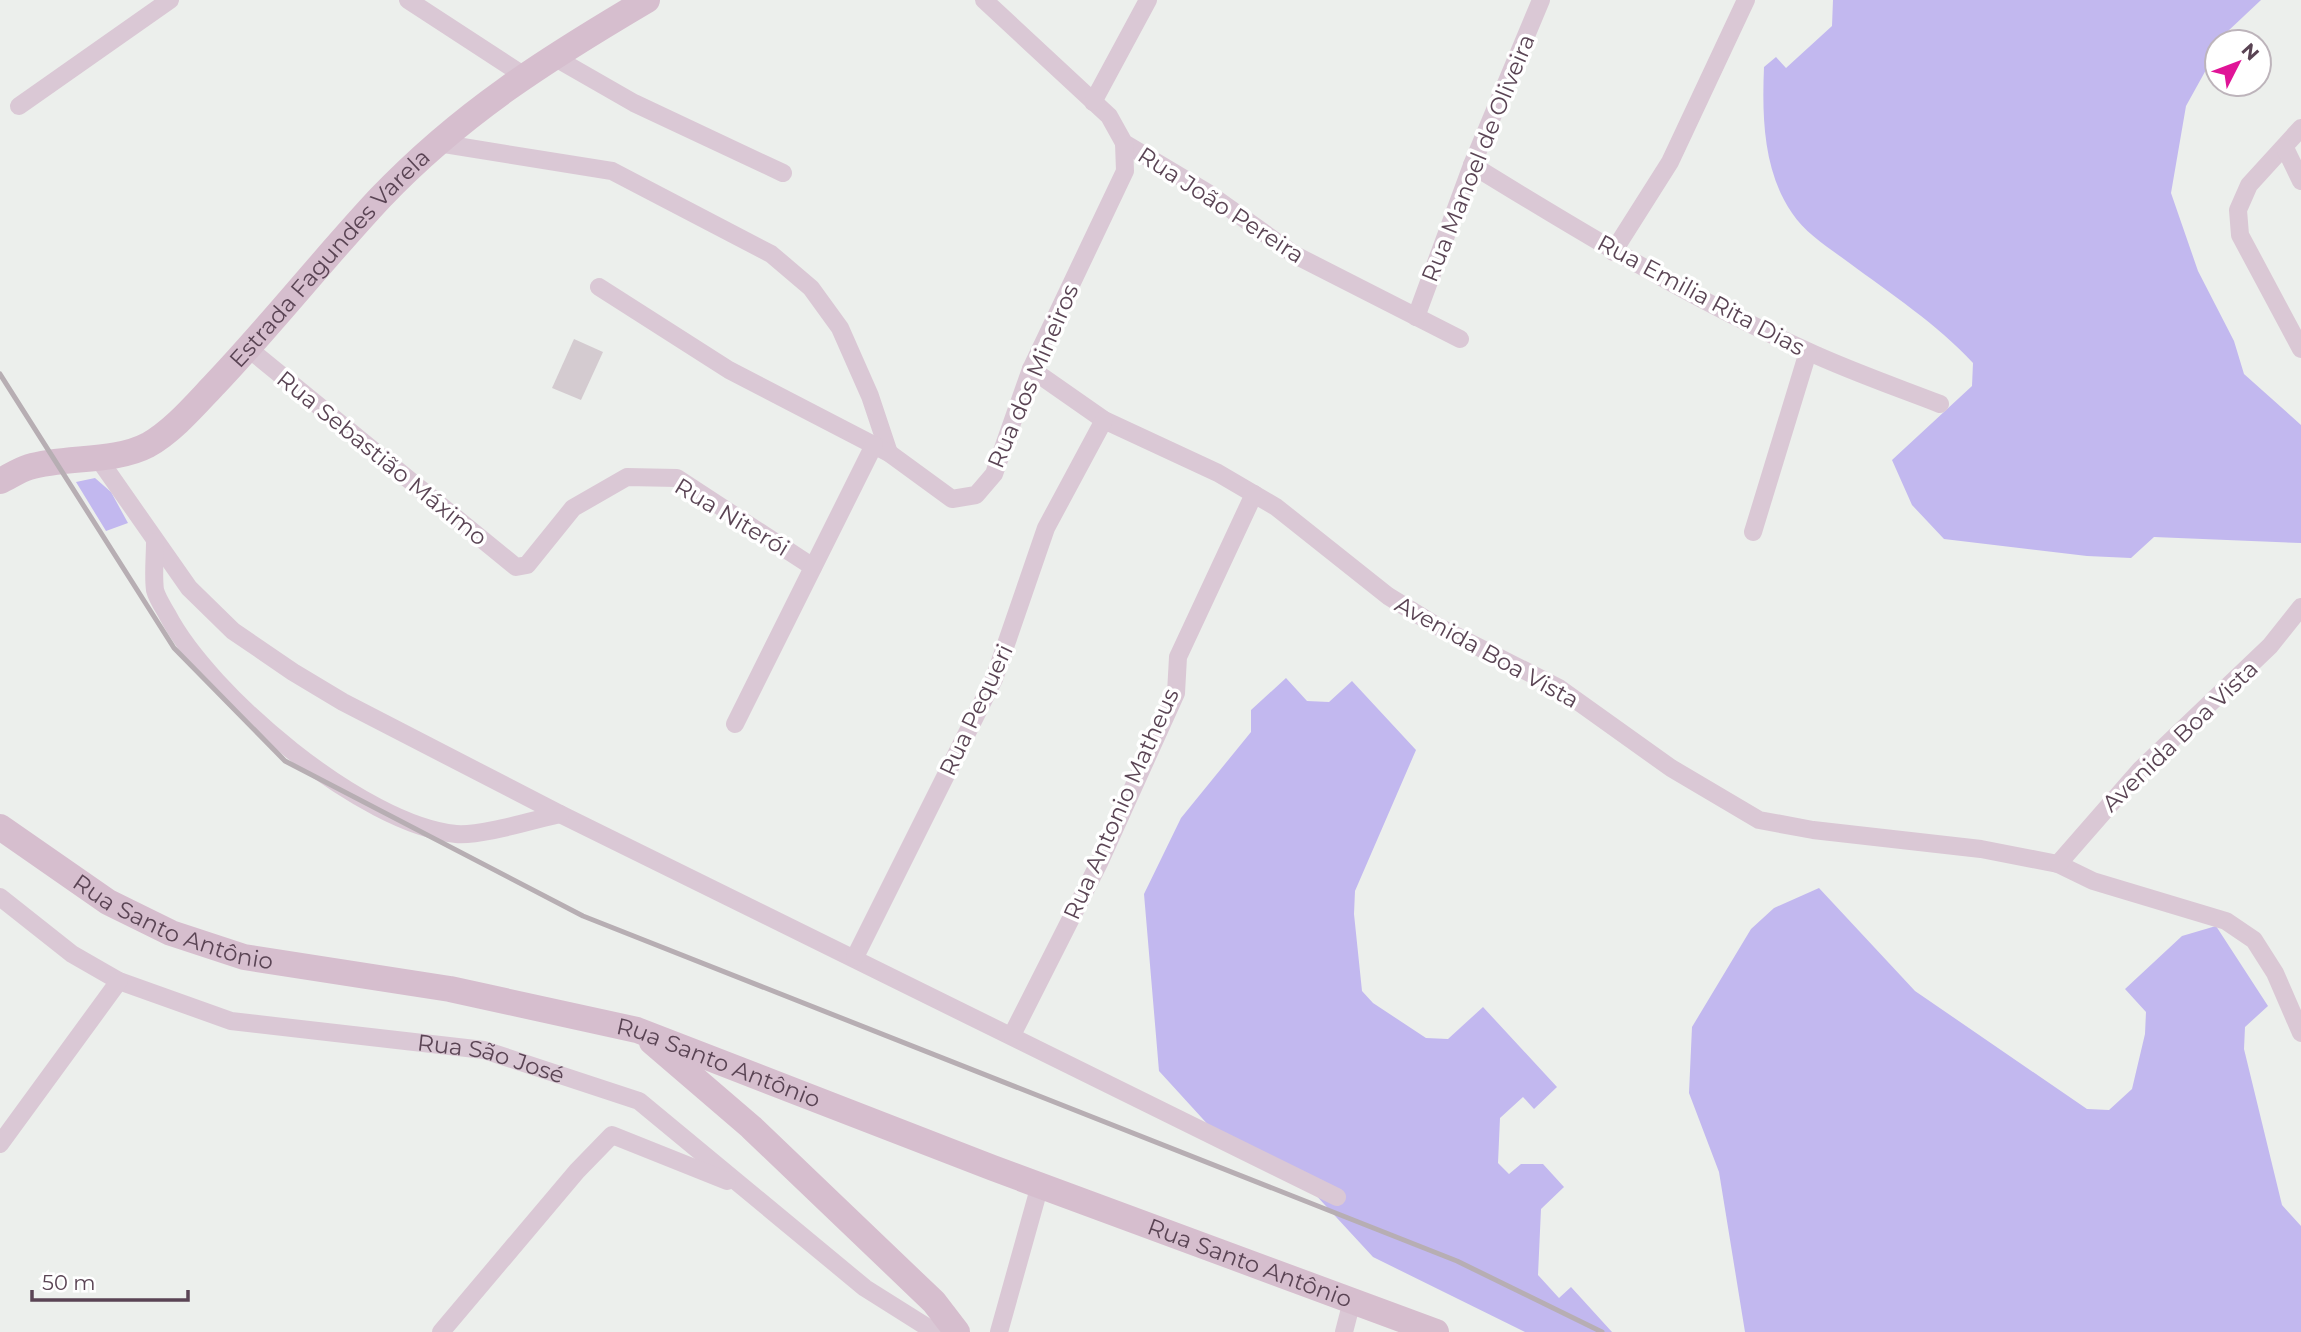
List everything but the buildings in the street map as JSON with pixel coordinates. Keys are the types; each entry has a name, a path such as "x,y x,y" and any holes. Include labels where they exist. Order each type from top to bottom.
{"main road":[{"name":"Estrada Fagundes Varela","path":"0,481 29,467 98,458 148,445 188,412 249,349 381,198 438,143 523,75 647,0"},
{"name":"Rua Santo Antônio","path":"0,827 108,902 171,933 244,957 450,989 637,1030 1040,1185 1436,1332"},
{"path":"637,1030 751,1127 934,1302 957,1332"}],"street":[{"path":"19,106 170,0"},
{"path":"408,0 523,75"},
{"name":"Rua João Pereira","path":"984,0 1109,116 1124,142 1208,192 1295,255 1460,339"},
{"path":"1093,102 1148,0"},
{"name":"Rua Manoel de Oliveira","path":"1416,317 1472,165 1541,0"},
{"path":"1613,252 1670,162 1746,0"},
{"path":"552,56 634,103 783,173"},
{"path":"2301,128 2249,185 2238,210 2240,235 2301,349"},
{"name":"Rua dos Mineiros","path":"599,287 729,370 882,449 952,499 976,495 994,474 1031,369 1125,171 1124,142"},
{"path":"438,143 612,171 771,254 811,288 840,328 870,396 882,449"},
{"path":"2285,148 2301,181"},
{"name":"Rua Emilia Rita Dias","path":"1472,165 1613,252 1808,352 1940,404"},
{"name":"Rua Sebastião Máximo","path":"249,349 516,567"},
{"path":"1753,533 1808,352"},
{"name":"Avenida Boa Vista","path":"1031,369 1104,420 1218,473 1276,507 1388,596 1435,625 1559,688 1671,768 1759,820 1813,830 1980,849 2058,864 2093,881 2226,921 2254,940 2275,972 2301,1032"},
{"name":"Rua Pequeri","path":"855,957 995,679 1046,528 1104,420"},
{"name":"Rua Niterói","path":"735,724 813,567 882,449"},
{"path":"98,458 189,588 233,631 293,673 343,702 560,814 855,957 1337,1197"},
{"name":"Rua Niterói","path":"516,567 527,565 573,508 627,477 677,478 813,567"},
{"name":"Rua Antonio Matheus","path":"1012,1035 1099,863 1176,694 1178,657 1254,494"},
{"path":"155,542 155,591 181,640 263,725 325,775 373,804 410,821 457,834 560,814"},
{"name":"Avenida Boa Vista","path":"2058,864 2141,769 2270,646 2301,607"},
{"name":"Rua São José","path":"0,897 72,954 119,981 231,1021 484,1050 639,1101 865,1288 935,1332"},
{"path":"0,1144 119,981"},
{"path":"441,1332 577,1171 612,1135 744,1188"},
{"path":"999,1332 1040,1185"},
{"path":"1344,1332 1352,1301"}],"shaded area":[{"path":"1833,0 2261,0 2231,28 2203,28 2203,75 2186,106 2171,193 2198,271 2234,341 2244,374 2301,425 2301,543 2154,537 2131,558 2087,556 1944,539 1912,505 1892,460 1972,386 1973,363 1929,322 1825,246 1804,227 1782,197 1766,143 1764,67 1776,57 1786,68 1832,26"},
{"path":"95,478 111,492 128,523 106,531 76,482"},
{"path":"1286,678 1307,701 1329,702 1352,681 1416,750 1355,891 1354,914 1362,991 1373,1003 1426,1038 1448,1039 1483,1007 1557,1087 1534,1109 1523,1097 1500,1118 1498,1163 1509,1174 1521,1164 1543,1164 1564,1187 1541,1209 1538,1275 1559,1298 1571,1287 1612,1332 1525,1332 1373,1257 1288,1165 1212,1129 1159,1071 1144,894 1181,818 1251,732 1251,710"},
{"path":"1819,888 1915,991 2087,1109 2109,1110 2132,1089 2145,1034 2146,1012 2125,989 2182,936 2216,926 2268,1006 2245,1027 2244,1049 2282,1205 2301,1226 2301,1332 1745,1332 1719,1172 1689,1093 1692,1027 1751,929 1774,908"}],"railway":[{"path":"0,374 174,648 285,761 583,916 1457,1261 1602,1332"}]}
